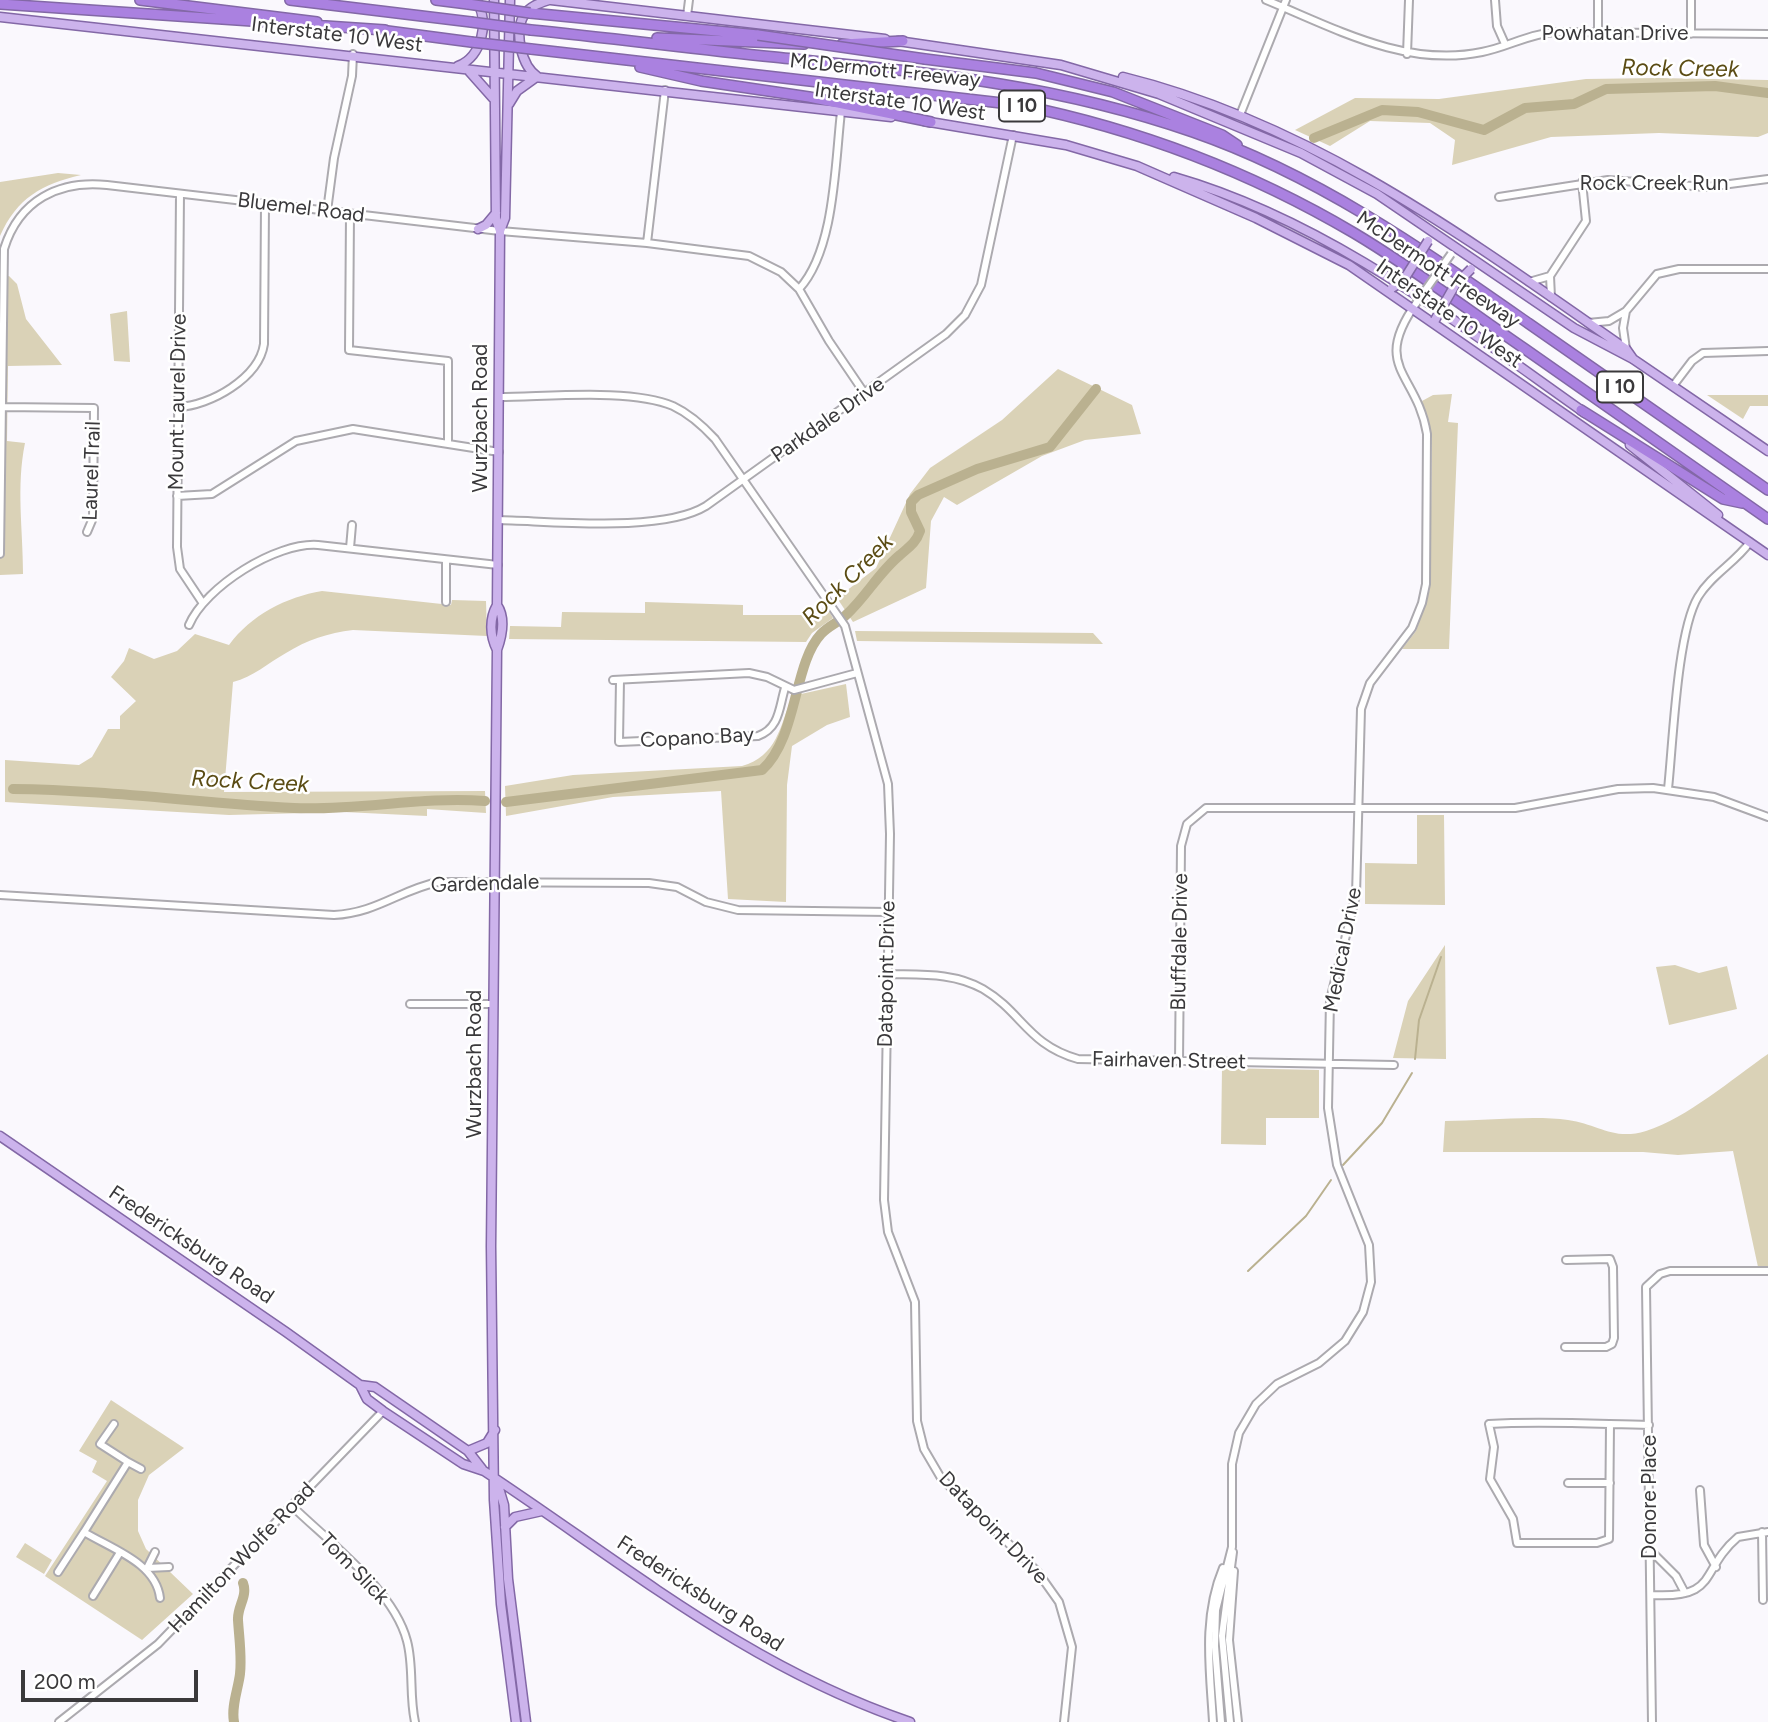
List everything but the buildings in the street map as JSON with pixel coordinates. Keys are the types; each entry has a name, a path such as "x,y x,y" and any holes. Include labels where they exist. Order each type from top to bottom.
{"highway":[{"name":"McDermott Freeway","path":"140,0 471,42 1019,105 1084,118 1188,151 1258,182 1354,233 1454,299 1768,519"},
{"name":"McDermott Freeway","path":"290,0 531,30 878,67 1035,88 1111,105 1195,133 1259,159 1347,202 1416,245 1768,490"},
{"path":"436,0 472,2 530,13 758,35 1036,73 1113,92 1222,135 1259,159"},
{"path":"0,4 385,30"},
{"path":"609,38 699,38 779,44 903,41"},
{"path":"608,58 701,81 822,99 932,122"},
{"path":"1581,410 1723,499 1748,504"}],"main road":[{"name":"Wurzbach Road","path":"494,0 496,213 500,232 497,606 502,612 497,650 494,881 491,1246 496,1479 494,1500 498,1569 516,1722"},
{"name":"Wurzbach Road","path":"500,232 505,218 510,0"},
{"path":"508,107 517,91 537,78 522,59 522,20 534,6 550,0 903,41 1061,65 1146,83 1240,116 1319,150 1397,193 1626,349 1633,359"},
{"path":"456,67 471,60 480,48 481,11 472,2"},
{"name":"Interstate 10 West","path":"0,17 353,54 508,75 665,90 932,122 1066,145 1137,166 1275,227 1349,265 1378,286 1414,306 1440,330 1768,555"},
{"path":"1061,65 1159,94 1276,142 1345,176 1422,224 1453,250 1490,271 1574,328 1633,359 1768,451"},
{"path":"467,69 485,86 495,102"},
{"path":"1137,166 1243,200 1332,243 1447,317 1581,410 1690,491 1749,542"},
{"path":"478,229 486,225 496,213"},
{"path":"1378,286 1392,288 1403,281 1428,241 1422,224"},
{"path":"1440,330 1435,320 1455,285 1471,269 1490,271"},
{"name":"Fredericksburg Road","path":"0,1136 360,1385 375,1387 468,1451 484,1471"},
{"name":"Fredericksburg Road","path":"360,1385 367,1399 383,1411 463,1464 484,1471 747,1649 830,1692 910,1722"},
{"path":"383,1411 404,1407"},
{"path":"468,1451 487,1443 495,1430"},
{"name":"Wurzbach Road","path":"496,1479 504,1504 508,1579 526,1722"},
{"path":"505,1527 515,1517 542,1510"}],"street":[{"path":"687,16 689,0"},
{"name":"Powhatan Drive","path":"1266,0 1285,4 1407,54 1473,53 1542,33 1768,34"},
{"path":"1407,54 1409,0"},
{"path":"1495,0 1496,19 1505,44"},
{"path":"1598,0 1598,32"},
{"path":"1691,0 1691,34"},
{"path":"1240,116 1285,4"},
{"path":"327,211 334,158 352,76 353,54"},
{"path":"648,243 665,90"},
{"path":"799,289 812,273 823,247 841,111"},
{"name":"Parkdale Drive","path":"498,520 664,522 699,510 946,334 972,306 985,269 1013,135"},
{"name":"Rock Creek Run","path":"1499,197 1608,180 1707,187 1768,179"},
{"path":"1551,297 1550,276 1586,221 1582,182"},
{"name":"Bluemel Road","path":"0,554 2,258 7,239 20,214 47,193 73,184 94,183 500,232 648,243 748,256 782,272 799,289 828,341 865,394"},
{"name":"Mount Laurel Drive","path":"180,194 177,496 180,569 202,602"},
{"path":"178,407 203,403 250,373 260,361 264,344 265,204"},
{"path":"350,214 349,350 448,361 448,444"},
{"name":"Medical Drive","path":"1230,1722 1222,1636 1233,1566 1232,1464 1243,1423 1256,1404 1277,1384 1319,1363 1345,1341 1358,1323 1369,1292 1372,1272 1369,1245 1344,1186 1332,1142 1328,1108 1330,1000 1356,895 1358,730 1364,698 1378,670 1412,628 1426,584 1427,434 1422,411 1399,370 1395,353 1398,334 1453,250"},
{"path":"1588,323 1609,321 1626,311 1650,278 1670,270 1768,269"},
{"path":"1529,282 1550,276"},
{"path":"1626,311 1623,328 1626,349"},
{"path":"1673,386 1692,361 1703,353 1768,351"},
{"name":"Datapoint Drive","path":"499,397 625,397 663,402 691,416 705,428 744,479 845,626 889,793 885,1222 915,1303 917,1420 920,1438 941,1478 1037,1571 1059,1602 1072,1647 1064,1722"},
{"name":"Laurel Trail","path":"1,407 94,408 93,518 87,533"},
{"path":"177,496 212,494 303,438 362,429 499,452"},
{"path":"350,548 352,525"},
{"path":"1668,789 1690,616 1707,586 1734,561 1749,542"},
{"path":"189,625 202,602 253,566 287,547 310,544 498,565"},
{"path":"446,560 446,602"},
{"name":"Copano Bay","path":"750,673 767,677 785,688 777,719 769,730 758,736 619,742 617,680 750,673"},
{"path":"785,688 804,689 857,673"},
{"path":"1357,807 1515,808 1618,789 1668,789 1714,797 1768,817"},
{"name":"Bluffdale Drive","path":"1179,1062 1181,846 1187,824 1199,812 1213,806 1357,807"},
{"name":"Gardendale","path":"0,895 334,915 371,910 419,886 438,881 666,884 706,902 738,910 888,912"},
{"name":"Fairhaven Street","path":"887,974 939,975 971,983 1000,1001 1037,1040 1067,1056 1090,1060 1394,1065"},
{"path":"410,1004 493,1004"},
{"path":"1565,1347 1606,1347 1612,1344 1614,1338 1613,1267 1610,1259 1566,1260"},
{"name":"Donore Place","path":"1652,1722 1646,1287 1657,1276 1670,1271 1768,1271"},
{"name":"Hamilton Wolfe Road","path":"59,1722 151,1650 383,1411"},
{"path":"114,1424 100,1444 141,1469"},
{"path":"1610,1424 1610,1535 1604,1543 1517,1543 1513,1519 1489,1474 1494,1447 1489,1424 1610,1424 1649,1425"},
{"path":"58,1572 128,1462"},
{"path":"1568,1483 1611,1483"},
{"path":"1700,1490 1704,1545 1716,1567"},
{"name":"Tom Slick","path":"292,1506 376,1587 398,1617 407,1641 415,1722"},
{"path":"84,1532 147,1568 159,1584 160,1598"},
{"path":"1651,1595 1685,1593 1700,1586 1738,1538 1765,1532 1763,1600"},
{"path":"1213,1722 1208,1639 1210,1608 1232,1547"},
{"name":"Medical Drive","path":"1220,1722 1215,1646 1216,1610 1232,1547"},
{"path":"1649,1549 1676,1576 1685,1593"},
{"path":"147,1568 155,1552"},
{"path":"93,1596 120,1554"},
{"path":"1233,1566 1229,1640 1238,1722"},
{"path":"147,1568 169,1567"}],"shaded area":[{"path":"1586,79 1768,80 1768,133 1758,137 1659,133 1551,137 1452,165 1455,140 1430,123 1370,121 1330,146 1295,130 1355,98 1439,99"},
{"path":"58,173 81,175 54,183 32,195 14,212 0,236 0,182"},
{"path":"9,276 17,284 26,319 62,365 8,366 7,441 25,443 20,492 23,574 0,575 0,277"},
{"path":"127,311 130,362 114,361 110,314"},
{"path":"1058,369 1132,405 1141,434 1085,440 1042,456 957,505 944,497 931,521 926,588 853,622 837,598 876,568 910,494 930,468 1002,420"},
{"path":"1452,394 1448,422 1458,423 1449,649 1402,649 1416,631 1430,589 1432,439 1422,401 1433,395"},
{"path":"1707,395 1768,395 1768,406 1750,406 1743,419"},
{"path":"322,591 451,605 452,600 486,601 487,636 344,631 302,644 254,673 233,682 224,792 485,791 486,813 427,809 427,816 344,812 229,815 5,802 5,760 79,765 92,757 108,729 120,729 120,716 136,701 111,677 124,661 129,648 154,659 177,651 195,634 229,645 248,625 270,609 295,598"},
{"path":"645,602 743,605 743,615 814,615 826,606 833,618 812,633 806,642 509,639 510,626 561,627 562,612 645,613"},
{"path":"855,631 1093,633 1103,644 857,641"},
{"path":"846,684 850,717 827,725 792,746 787,785 786,902 728,899 721,791 613,797 506,816 505,786 573,775 742,766 754,761 770,748 792,696"},
{"path":"1417,815 1444,815 1445,905 1365,904 1365,863 1417,864"},
{"path":"1445,945 1446,1059 1393,1058 1408,1001"},
{"path":"1675,965 1699,973 1727,966 1737,1009 1669,1025 1656,967"},
{"path":"1768,1054 1768,1267 1758,1267 1733,1151 1678,1155 1643,1152 1443,1152 1445,1121 1554,1119 1579,1122 1615,1133 1634,1134 1646,1131 1693,1108"},
{"path":"1222,1068 1319,1070 1319,1118 1266,1118 1266,1145 1221,1144"},
{"path":"111,1400 184,1448 149,1475 138,1500 138,1531 146,1549 193,1594 142,1640 45,1576 107,1481 92,1472 97,1461 79,1451"},
{"path":"25,1543 52,1560 44,1574 16,1557"}],"waterway":[{"name":"Rock Creek","path":"1314,138 1382,110 1418,112 1484,130 1525,108 1574,104 1606,89 1715,86 1768,93"},
{"name":"Rock Creek","path":"506,802 762,770 774,756 782,739 812,647 821,634 853,608 892,562 916,539 920,531 911,512 911,502 918,495 977,469 1050,447 1096,389"},
{"name":"Rock Creek","path":"13,789 294,808 437,800 485,801"},
{"path":"1415,1059 1419,1020 1441,957"},
{"path":"1343,1165 1382,1123 1412,1073"},
{"path":"1248,1271 1306,1216 1331,1180"},
{"path":"234,1722 234,1704 241,1667 238,1615 244,1592 243,1583"}]}
